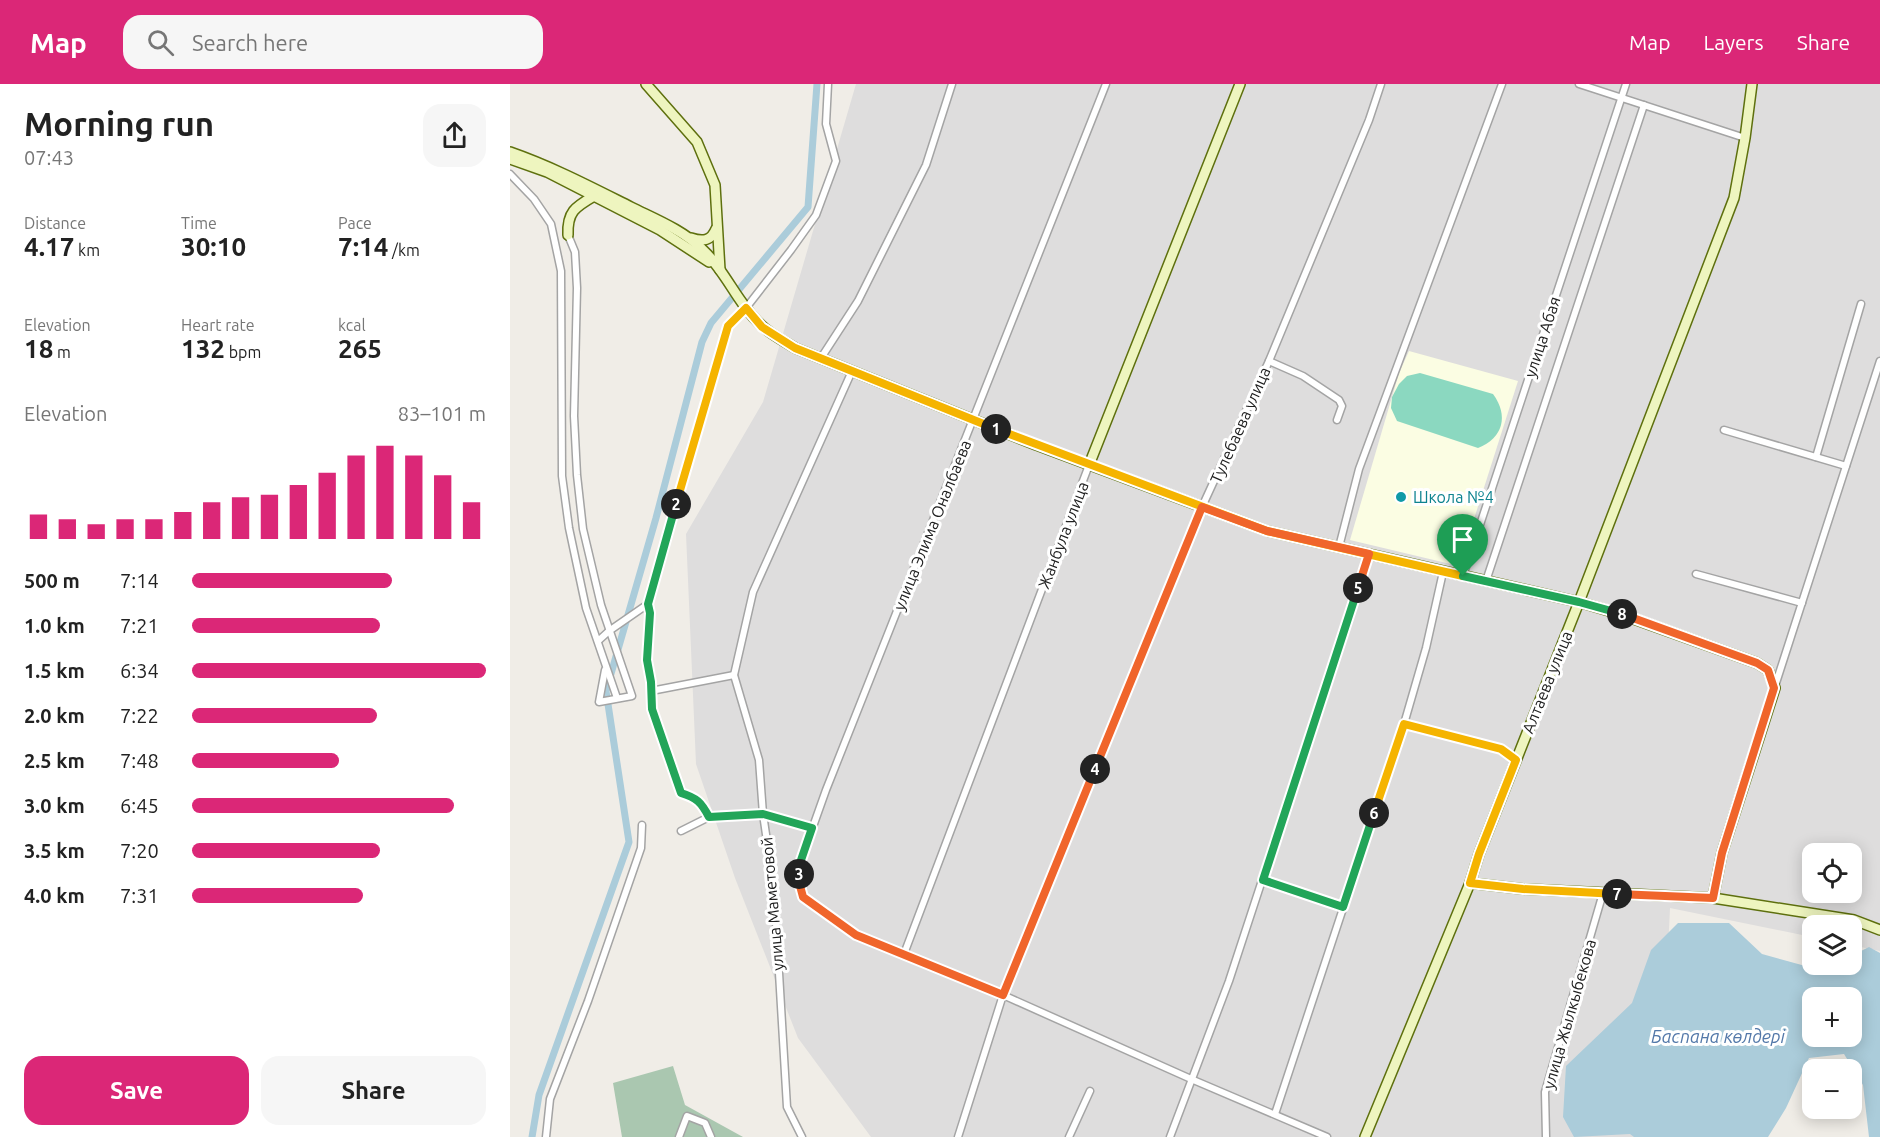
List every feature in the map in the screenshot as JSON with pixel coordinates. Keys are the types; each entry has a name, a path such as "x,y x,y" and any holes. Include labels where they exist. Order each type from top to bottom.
{"main road":[{"path":"646,84 697,142 715,185 720,270"},
{"name":"Жанбула улица","path":"1089,465 1240,84"},
{"name":"Алтаева улица","path":"1365,1137 1470,883 1479,854 1579,602 1734,198 1752,84"},
{"path":"510,152 548,165 699,241 712,237 717,226"},
{"path":"510,159 547,172 660,230 720,270"},
{"path":"568,236 567,223 571,212 594,196"},
{"path":"684,235 701,248 720,270 762,327 795,348 974,420 1267,531 1579,602 1623,615 1757,663 1768,670 1774,688 1722,853 1713,898"},
{"path":"1470,883 1523,889 1713,898 1854,920 1880,930"}],"street":[{"path":"709,817 696,798 681,793 652,709 647,660 650,613 648,604 728,326 746,308 816,215 836,161 826,124 828,84"},
{"path":"821,358 858,301 926,165 952,84"},
{"name":"улица Элима Оналбаева","path":"904,954 856,935 803,897 799,882 799,866 829,782 1106,84"},
{"name":"Тулебаева улица","path":"958,1137 1003,995 1202,507 1269,361 1369,120 1381,84"},
{"path":"1339,548 1363,458 1502,84"},
{"path":"1579,84 1745,138"},
{"name":"улица Абая","path":"1463,576 1626,84"},
{"name":"улица Абая","path":"1486,581 1644,105"},
{"path":"510,174 534,199 551,224 561,271 562,476 569,528 586,608 617,698"},
{"path":"568,236 574,252 577,288 574,417 583,529 601,605 632,696 599,702 606,667"},
{"path":"1816,457 1861,304"},
{"path":"1269,361 1303,376 1339,400 1342,406 1336,420"},
{"path":"1774,688 1880,361"},
{"name":"улица Маметовой","path":"802,1137 787,1107 774,890 763,814 759,760 734,675 753,592 852,370"},
{"path":"1724,430 1846,466"},
{"name":"Жанбула улица","path":"904,954 1089,465"},
{"path":"1170,1137 1229,981 1369,554"},
{"path":"1275,1114 1404,724 1426,648 1443,572"},
{"path":"1696,574 1802,603"},
{"path":"580,580 595,576"},
{"path":"598,642 609,631 648,604"},
{"path":"651,690 734,675"},
{"path":"1404,724 1501,749 1516,760"},
{"path":"681,831 709,817 763,814 812,828"},
{"path":"546,1137 550,1099 588,1001 641,848 642,825"},
{"path":"1263,880 1343,907"},
{"name":"улица Жылкыбекова","path":"1546,1137 1545,1092 1603,893"},
{"path":"904,954 1327,1137"},
{"path":"1068,1137 1090,1091"},
{"path":"679,1137 687,1116 705,1123 711,1137"}],"shaded area":[{"path":"856,84 1880,84 1880,951 1862,947 1862,915 1802,915 1802,935 1670,908 1659,1137 871,1137 798,1038 735,878 696,764 686,534 763,402"},
{"path":"1409,351 1518,381 1459,566 1350,540 1399,373"},
{"path":"673,1066 685,1105 743,1137 622,1137 613,1083"}],"green space":[{"path":"1420,373 1493,394 1501,410 1501,426 1498,432 1486,444 1478,448 1397,421 1391,408 1392,397 1399,384 1407,376"}],"water":[{"name":"Баспана көлдері","path":"1678,923 1729,923 1762,954 1802,965 1802,975 1862,975 1862,950 1869,947 1880,953 1880,1137 1869,1137 1862,1083 1862,1059 1847,1059 1844,1054 1802,1059 1802,1073 1786,1108 1768,1137 1634,1137 1630,1134 1574,1137 1563,1117 1566,1066 1632,1003 1651,950"}],"waterway":[{"path":"532,1137 539,1095 629,842 606,691 656,518 702,342 711,323 808,207 817,84"}],"place":[{"name":"Школа №4","path":"1401,497"}],"route":[{"path":"1463,576 1443,572 1369,554 1267,531 1036,445 795,348 762,327 746,308 728,326 648,604 650,613 647,660 652,709 681,793 696,798 709,817 763,814 812,828 799,866 799,882 803,897 856,935 1003,995 1202,507 1267,531 1339,548 1369,554 1263,880 1343,907 1404,724 1501,749 1516,760 1470,883 1523,889 1713,898 1722,853 1774,688 1773,679 1768,670 1757,663 1623,615 1579,602 1463,576"}]}
